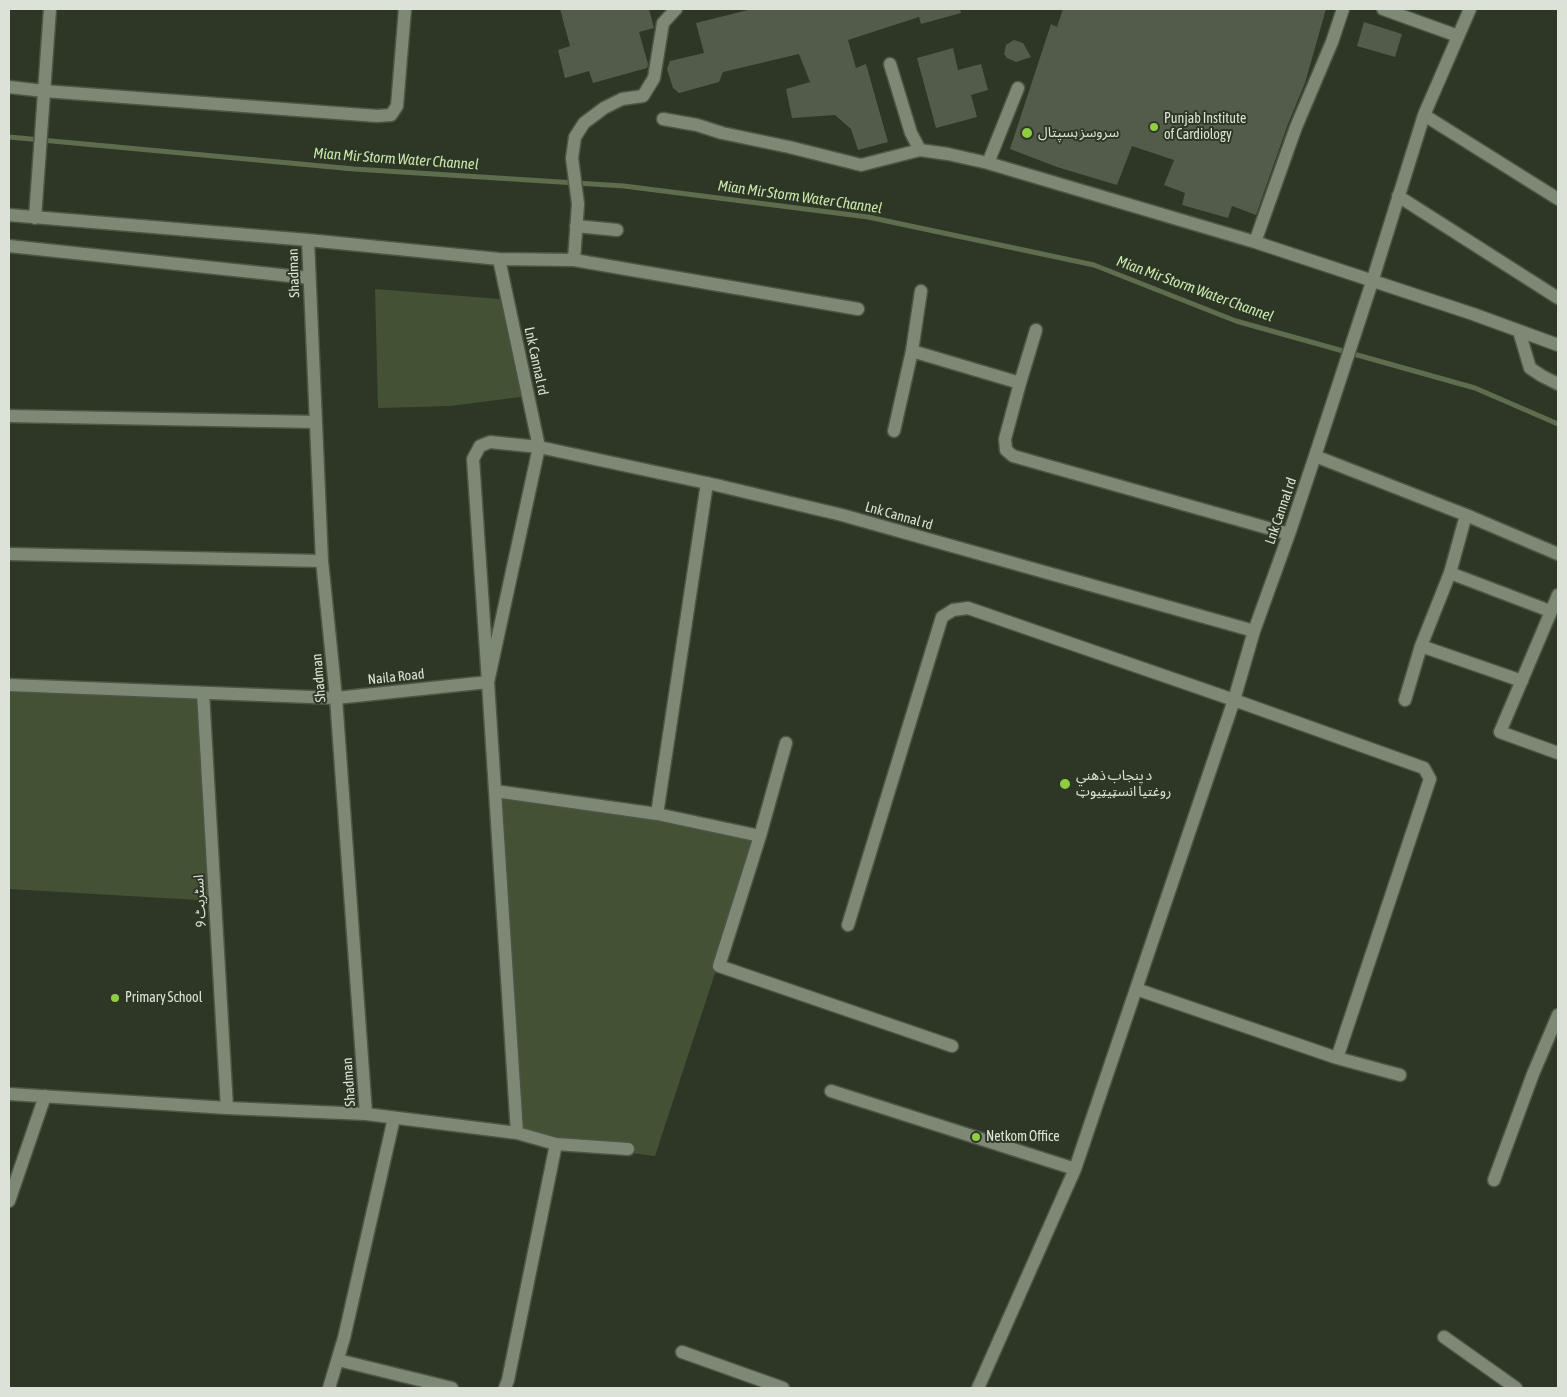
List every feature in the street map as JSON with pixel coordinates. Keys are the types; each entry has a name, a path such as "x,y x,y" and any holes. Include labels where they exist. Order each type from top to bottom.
{"street":[{"path":"35,218 50,9"},
{"path":"9,87 377,116 391,115 397,106 405,9"},
{"path":"574,260 578,204 572,158 575,137 584,124 604,108 622,99 643,96 654,78 663,23 676,9"},
{"path":"1255,242 1296,127 1332,42 1343,9"},
{"path":"1383,9 1458,36"},
{"name":"Lnk Cannal rd","path":"499,259 539,447 707,483 842,515 1254,631 1315,456 1424,115 1470,9"},
{"path":"890,64 911,133 920,150"},
{"path":"988,163 1018,88"},
{"path":"1424,115 1558,199"},
{"path":"663,119 697,125 722,133 861,165 920,150 988,163 1255,242 1473,314 1558,345"},
{"path":"1398,196 1558,298"},
{"path":"9,215 308,240 499,259 574,260 858,309"},
{"path":"576,226 617,230"},
{"name":"Shadman","path":"308,240 322,562 336,698 366,1114"},
{"path":"9,246 309,278"},
{"path":"894,431 912,351 921,290"},
{"path":"1036,330 1005,439 1006,450 1013,456 1289,534"},
{"path":"1519,331 1530,368 1558,384"},
{"path":"912,351 1020,382"},
{"path":"9,416 316,422"},
{"path":"488,682 539,447 490,442 480,446 473,459 516,1133"},
{"path":"1315,456 1466,515 1558,554"},
{"path":"657,814 707,483"},
{"path":"1405,700 1422,646 1450,573 1466,515"},
{"path":"9,554 322,562"},
{"path":"1450,573 1550,611"},
{"path":"1558,595 1500,732 1558,753"},
{"path":"848,925 942,617 953,610 968,608 1424,768 1430,778 1337,1058"},
{"path":"978,1388 1075,1169 1234,700 1254,631"},
{"path":"1422,646 1522,681"},
{"name":"Naila Road","path":"9,685 336,698 488,682"},
{"name":"اسٹریٹ 9","path":"203,693 227,1108"},
{"path":"786,744 760,836 718,966 952,1046"},
{"path":"495,791 657,814 760,836"},
{"path":"1136,989 1337,1058 1400,1075"},
{"path":"1494,1180 1533,1074 1558,1015"},
{"path":"831,1091 1075,1169"},
{"name":"Shadman","path":"9,1094 227,1108 366,1114 516,1133 556,1144 628,1149"},
{"path":"9,1201 45,1096"},
{"path":"329,1388 346,1328 394,1118"},
{"path":"504,1388 508,1380 556,1144"},
{"path":"1444,1337 1516,1388"},
{"path":"682,1352 783,1388"},
{"path":"338,1360 452,1388"}],"green space":[{"path":"375,289 512,300 528,396 450,406 378,408"},
{"path":"9,685 203,693 215,901 9,889"},
{"path":"495,791 760,836 655,1156 556,1144 517,1133"}],"building":[{"path":"560,9 649,9 654,28 639,32 648,64 647,68 593,83 589,71 565,78 558,50 570,46"},
{"path":"752,9 960,9 961,13 921,24 919,17 848,40 856,68 866,64 888,142 858,150 851,129 835,115 792,118 786,89 810,82 799,54 723,72 719,82 679,93 673,88 667,69 670,61 704,53 696,23"},
{"name":"Punjab Institute of Cardiology","path":"1063,9 1326,9 1305,83 1288,124 1256,215 1232,206 1228,218 1182,205 1185,193 1164,185 1174,160 1132,146 1117,185 1057,167 1010,149 1051,24 1057,27"},
{"path":"1364,22 1402,34 1395,57 1357,46"},
{"path":"1014,40 1023,43 1031,57 1016,62 1007,58 1004,54 1006,45"},
{"path":"953,48 958,70 981,64 988,90 971,95 977,117 936,128 917,58"}],"waterway":[{"name":"Mian Mir Storm Water Channel","path":"9,137 354,169 624,186 868,217 1094,265 1236,321 1475,388 1558,424"}],"place":[{"name":"Punjab Institute of Cardiology","path":"1154,127"},
{"name":"سروسز ہسپتال","path":"1027,133"},
{"name":"د پنجاب ذهني روغتیا انسټیټیوټ","path":"1065,784"},
{"name":"Primary School","path":"115,998"},
{"name":"Netkom Office","path":"976,1137"}]}
